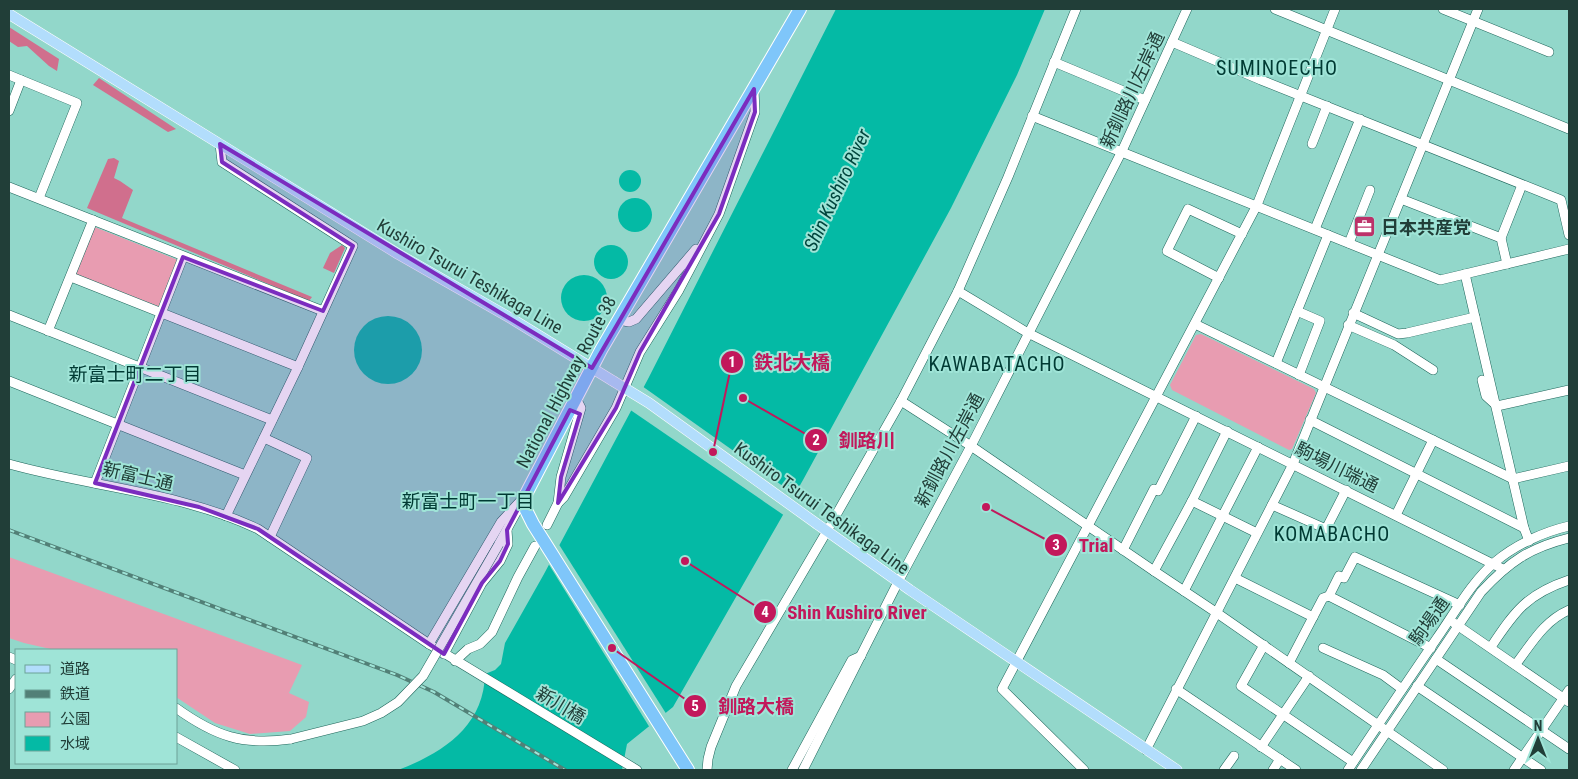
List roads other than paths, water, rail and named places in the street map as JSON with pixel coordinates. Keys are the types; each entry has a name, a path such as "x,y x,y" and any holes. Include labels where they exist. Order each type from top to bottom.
{"highway":[{"name":"National Highway Route 38","path":"686,767 539,543 526,510 524,496 619,320 800,9"}],"main road":[{"name":"Kushiro Tsurui Teshikaga Line","path":"9,14 398,254 512,319 649,403 898,582 1176,770"}],"street":[{"path":"707,770 711,747 736,686 901,401 958,291 1008,177 1076,9"},
{"name":"新釧路川左岸通","path":"803,770 898,582 971,446 1122,151 1186,9"},
{"path":"1275,9 1569,129"},
{"path":"1084,770 1002,689 1018,662 1257,205 1335,9"},
{"path":"1443,9 1549,52"},
{"path":"1146,750 1176,688 1217,613 1293,464 1478,9"},
{"path":"1172,42 1561,200 1569,235"},
{"path":"1054,62 1145,100"},
{"path":"9,75 77,103 39,198"},
{"path":"9,111 21,80"},
{"path":"547,524 616,408 640,352 679,290 719,214 755,112 754,89"},
{"path":"1312,144 1327,106"},
{"path":"1032,116 1440,280 1569,250"},
{"path":"1314,229 1360,119"},
{"path":"220,144 222,162 353,246 298,367 226,516"},
{"path":"1506,264 1501,238 1522,185"},
{"path":"9,187 323,311"},
{"path":"1349,243 1370,190"},
{"path":"1401,198 1501,238"},
{"path":"1219,278 1167,251 1188,209 1242,234"},
{"path":"48,331 93,220"},
{"path":"1276,363 1328,235"},
{"path":"619,320 629,322 636,319 706,238"},
{"path":"95,483 183,257"},
{"path":"1465,274 1524,528 1529,541"},
{"path":"71,277 298,367"},
{"name":"駒場川端通","path":"958,291 1028,333 1503,569"},
{"path":"1297,311 1320,321 1299,375"},
{"path":"1353,314 1398,334 1475,317"},
{"path":"9,315 272,420"},
{"path":"1194,324 1513,479 1569,466"},
{"path":"1348,325 1394,346 1433,370"},
{"path":"1394,346 1398,334"},
{"path":"1482,380 1486,396 1497,406"},
{"path":"9,381 245,475"},
{"path":"1497,406 1569,390"},
{"path":"558,503 561,477 581,408 576,398"},
{"path":"901,401 971,446 1217,613 1443,770"},
{"path":"1122,550 1154,489 1158,490 1196,416"},
{"path":"1310,420 1524,528"},
{"path":"1154,571 1227,431"},
{"path":"264,438 307,458 270,537"},
{"path":"1396,515 1432,440"},
{"path":"1184,591 1258,447"},
{"name":"新富士通","path":"9,464 199,507 258,528 429,644"},
{"path":"1272,506 1326,529 1346,490"},
{"path":"178,709 206,727 250,742 273,742 291,739 363,721 381,713 398,702 423,676 507,530 524,496"},
{"path":"429,644 501,522 524,496"},
{"path":"1192,500 1258,533"},
{"name":"駒場通","path":"1351,766 1378,724 1483,574 1509,552 1529,541 1569,526"},
{"path":"444,654 482,583 500,560 508,544 507,530"},
{"name":"駒場通","path":"1361,770 1481,592 1503,569 1520,557 1536,548 1569,538"},
{"path":"455,660 468,649 480,644 492,632 518,578 539,543"},
{"path":"1289,663 1323,598 1329,596 1339,576 1344,578 1355,557 1460,605"},
{"path":"1235,578 1313,617"},
{"path":"1491,646 1514,613 1525,602 1538,592 1569,580"},
{"path":"1329,596 1431,648"},
{"path":"1516,664 1542,629 1558,615 1569,610"},
{"path":"1450,620 1491,646 1566,700"},
{"name":"新川橋","path":"429,644 637,770"},
{"path":"1264,645 1241,686 1283,714 1351,766"},
{"path":"1323,648 1383,676 1402,690"},
{"path":"792,770 852,660 861,656"},
{"path":"1436,659 1569,749"},
{"path":"1261,747 1309,676"},
{"path":"1417,686 1542,770"},
{"path":"1176,688 1296,770"},
{"path":"1514,770 1542,729 1566,700 1569,690"},
{"path":"178,738 232,768"},
{"path":"1224,770 1234,756"},
{"path":"1272,770 1280,759"}],"water":[{"path":"836,9 1045,9 1017,75 951,208 803,480 673,707 627,744 622,770 398,770 445,746 469,723 477,709 483,692 485,674 495,670 501,664 505,643 648,379"},
{"path":"630,170 638,173 641,181 638,189 630,192 622,189 619,181 622,173"},
{"path":"635,198 647,203 652,215 647,227 635,232 623,227 618,215 623,203"},
{"path":"611,245 618,246 623,250 627,255 627,269 623,274 618,278 611,279 604,278 599,274 595,269 594,262 595,255 599,250 604,246"},
{"path":"579,275 589,275 603,285 607,298 603,311 597,317 589,321 579,321 565,311 561,303 561,293 571,279"},
{"path":"381,316 395,316 407,321 417,331 422,343 422,357 417,369 407,379 395,384 381,384 369,379 359,369 354,357 354,343 359,331 369,321"}],"railway":[{"path":"9,530 397,675 434,692 565,770"}],"place":[{"name":"日本共産党","path":"1365,227"},
{"name":"釧路川","path":"743,398"},
{"name":"鉄北大橋","path":"713,452"},
{"name":"Trial","path":"986,507"},
{"name":"Shin Kushiro River","path":"685,561"},
{"name":"釧路大橋","path":"612,648"}],"district":[{"name":"SUMINOECHO","path":"1277,68"},
{"name":"KAWABATACHO","path":"997,364"},
{"name":"新富士町二丁目","path":"135,374"},
{"name":"新富士町一丁目","path":"468,501"},
{"name":"KOMABACHO","path":"1332,534"}]}
